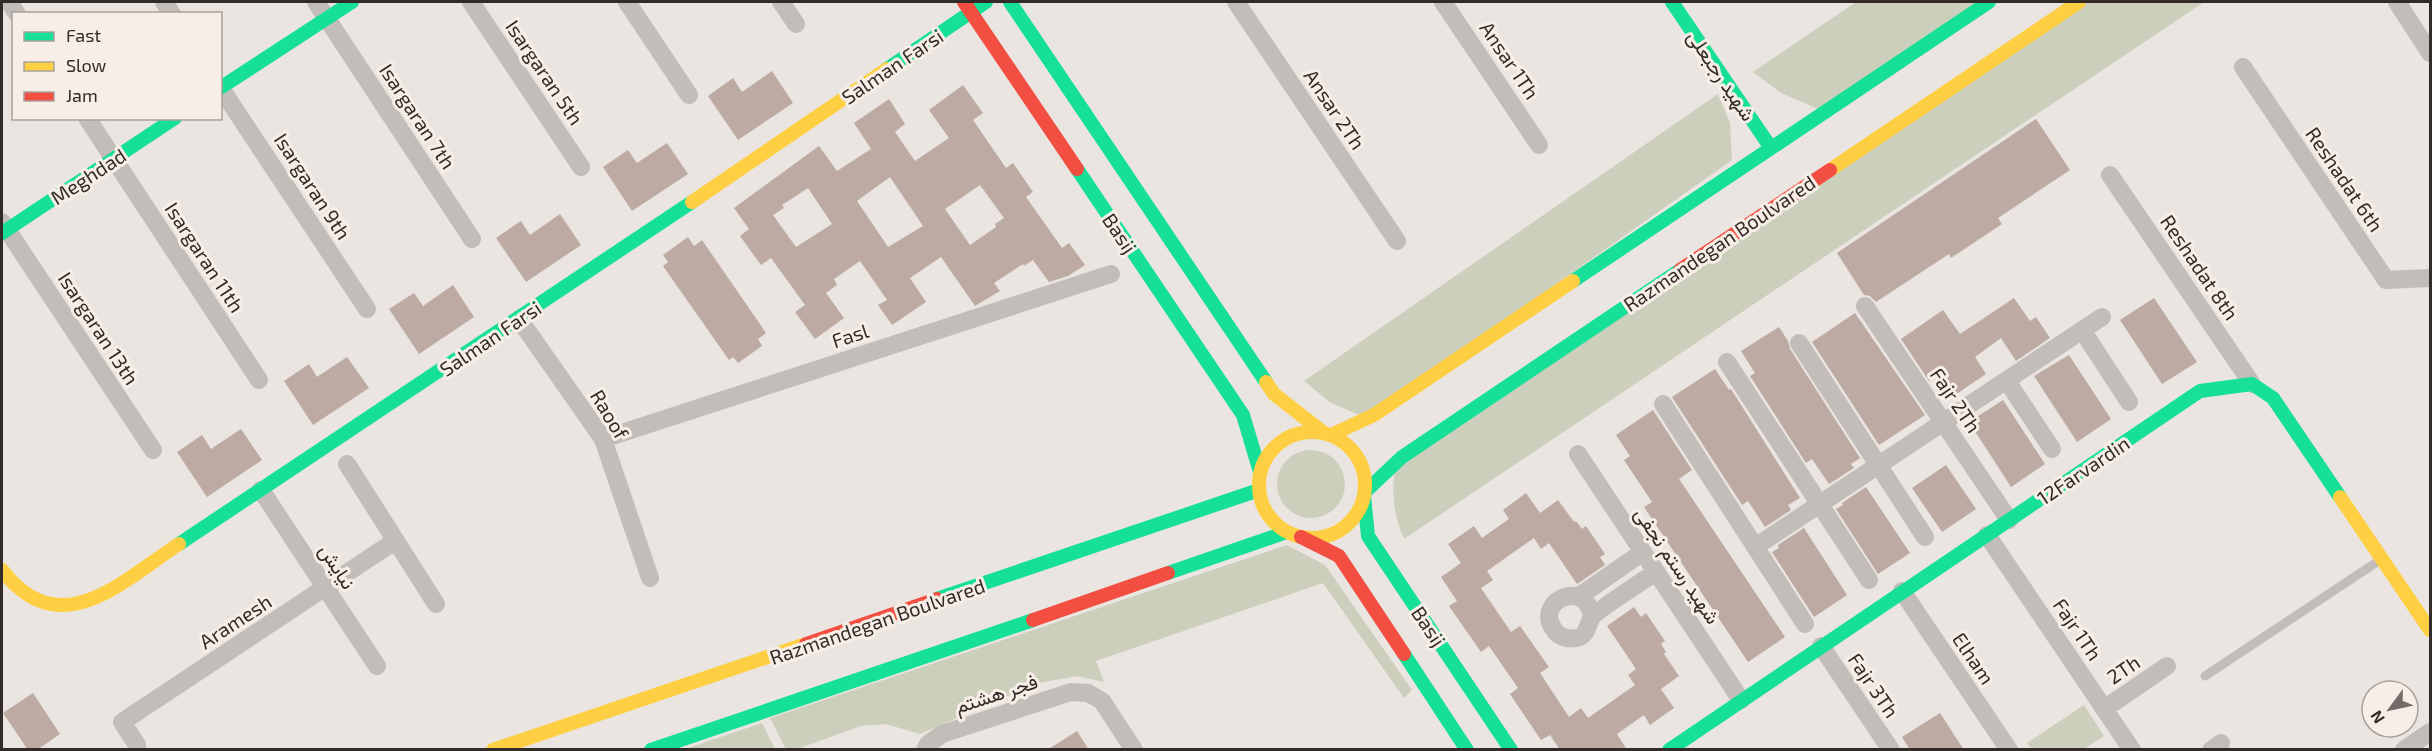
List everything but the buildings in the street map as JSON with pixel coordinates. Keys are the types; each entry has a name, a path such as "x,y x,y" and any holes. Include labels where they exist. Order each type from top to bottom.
{"main road":[{"path":"222,87 352,2"},
{"name":"Salman Farsi","path":"2,570 13,586 34,600 54,606 77,606 97,598 519,319 968,7 986,2"},
{"name":"Basij","path":"1010,2 1274,394 1328,434"},
{"name":"شهید رجبعلی","path":"1672,2 1771,148"},
{"path":"1328,434 1374,415 1989,2"},
{"name":"Razmandegan Boulvared","path":"1365,494 1402,457 2079,2"},
{"name":"Basij","path":"968,7 1243,415 1260,472"},
{"name":"Meghdad","path":"3,228 172,120"},
{"path":"2252,384 2273,398 2430,630"},
{"name":"12Farvardin","path":"1669,750 2200,391 2252,384"},
{"path":"1303,432 1328,434 1347,444 1358,458 1364,474 1365,494 1356,515 1341,530 1322,537 1301,537 1287,532 1273,521 1264,507 1259,490 1260,472 1269,454 1284,440 1303,432"},
{"name":"Razmandegan Boulvared","path":"493,750 1259,490"},
{"name":"Basij","path":"1365,494 1368,536 1511,750"},
{"path":"651,750 841,687 1287,532"},
{"name":"Basij","path":"1301,537 1340,556 1467,750"}],"street":[{"name":"Isargaran 7th","path":"316,2 472,239"},
{"name":"Isargaran 5th","path":"471,2 581,167"},
{"path":"627,2 689,95"},
{"path":"781,2 796,24"},
{"name":"Ansar 2Th","path":"1236,2 1396,241"},
{"name":"Ansar 1Th","path":"1443,2 1539,145"},
{"path":"2397,2 2430,52"},
{"name":"Reshadat 6th","path":"2242,67 2386,280 2430,278"},
{"name":"Isargaran 9th","path":"222,90 367,309"},
{"name":"Isargaran 11th","path":"88,120 259,380"},
{"name":"Reshadat 8th","path":"2110,176 2252,384"},
{"name":"Isargaran 13th","path":"3,228 153,450"},
{"name":"Fasl","path":"603,439 1111,274"},
{"name":"Fajr 2Th","path":"1865,306 2009,520"},
{"path":"1755,547 2102,317"},
{"name":"Raoof","path":"519,319 603,439 650,578"},
{"path":"2082,330 2129,402"},
{"path":"1799,343 1925,537"},
{"path":"1727,362 1869,580"},
{"path":"2007,381 2052,449"},
{"path":"1663,404 1805,624"},
{"name":"شهید رستم نجفی","path":"1578,454 1741,700"},
{"path":"347,464 436,604"},
{"name":"نیایش","path":"261,490 377,666"},
{"name":"Fajr 1Th","path":"1987,535 2132,750"},
{"name":"Aramesh","path":"137,745 122,722 395,541"},
{"path":"1578,597 1643,552"},
{"path":"1592,616 1656,572"},
{"name":"Elham","path":"1902,591 2009,750"},
{"path":"1568,596 1578,597 1587,603 1592,616 1588,629 1577,637 1563,637 1553,629 1549,615 1555,602 1568,596"},
{"name":"Fajr 3Th","path":"1821,646 1888,748"},
{"name":"2Th","path":"2104,709 2167,666"},
{"name":"فجر هشتم","path":"925,750 928,744 942,734 1071,693 1088,693 1102,701 1134,750"},
{"path":"2404,750 2430,732"}],"lane":[{"path":"2205,676 2382,558"}],"green space":[{"path":"1856,2 1989,2 1825,112 1781,93 1753,72"},
{"path":"2079,2 2204,2 1404,539 1397,520 1394,502 1396,463"},
{"path":"1718,94 1730,123 1732,160 1366,418 1331,403 1304,381"},
{"path":"1311,450 1324,452 1335,460 1343,471 1345,484 1343,497 1335,508 1324,516 1311,518 1298,516 1287,508 1279,497 1277,484 1279,471 1287,460 1298,452"},
{"path":"1287,545 1325,565 1412,690 1404,698 1323,583 1096,661 1104,682 1077,676 1038,683 920,734 886,724 861,726 797,749 786,749 770,718"},
{"path":"2084,705 2104,736 2084,749 2032,749 2027,743"},
{"path":"762,723 775,749 682,750"}],"traffic: fast":[{"path":"222,87 352,2"},
{"path":"887,69 986,2"},
{"path":"1010,2 1266,382"},
{"path":"1672,2 1771,148"},
{"path":"1573,281 1989,2"},
{"path":"2,233 172,120"},
{"path":"1077,169 1243,415 1260,472"},
{"path":"179,544 692,202"},
{"path":"1365,492 1402,457 1680,270"},
{"path":"1669,750 2200,391 2252,384 2273,398 2340,497"},
{"path":"937,599 1259,490"},
{"path":"1364,496 1368,536 1511,750"},
{"path":"1168,573 1287,532"},
{"path":"651,750 1033,620"},
{"path":"1404,654 1467,750"}],"traffic: slow":[{"path":"1830,170 2079,2"},
{"path":"692,202 887,69"},
{"path":"1331,435 1374,415 1573,281"},
{"path":"1266,382 1274,394 1324,433"},
{"path":"1312,432 1332,436 1349,448 1361,465 1365,485 1361,505 1349,522 1332,534 1312,538 1292,534 1275,522 1263,505 1259,485 1263,465 1275,448 1292,436 1312,432"},
{"path":"2340,497 2430,630"},
{"path":"2,570 24,592 46,603 68,605 113,589 179,544"},
{"path":"493,750 806,644"}],"traffic: jam":[{"path":"964,2 1077,169"},
{"path":"1680,270 1830,170"},
{"path":"1301,537 1339,556 1404,654"},
{"path":"1033,620 1168,573"},
{"path":"806,644 937,599"}]}
